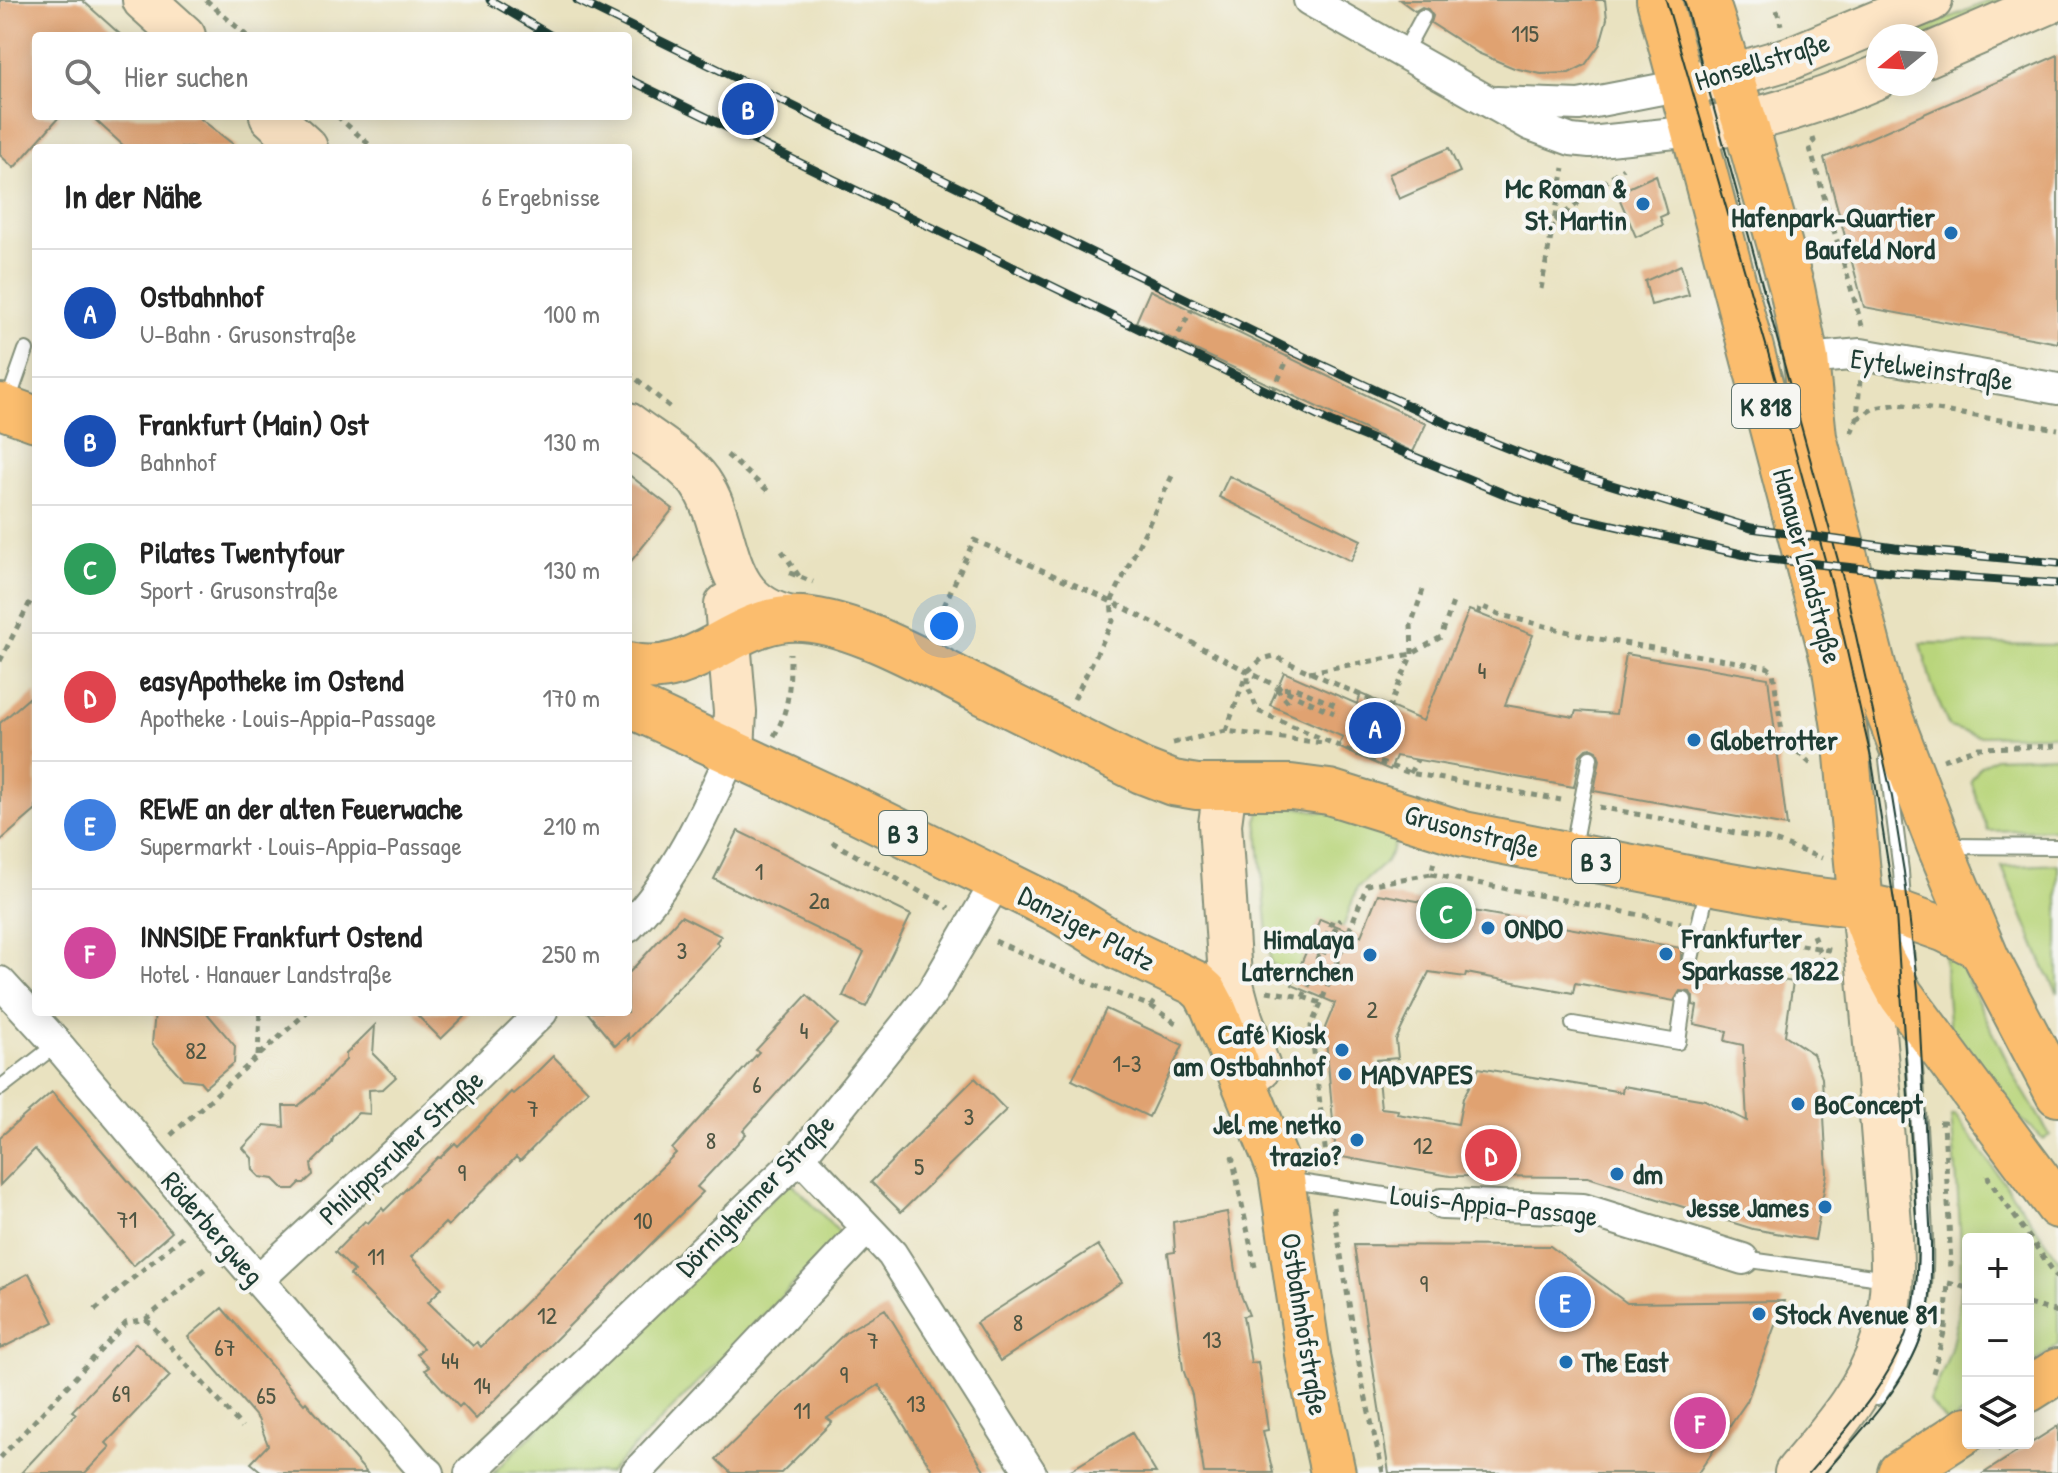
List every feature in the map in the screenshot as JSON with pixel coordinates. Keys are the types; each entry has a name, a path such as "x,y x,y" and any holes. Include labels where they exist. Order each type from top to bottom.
{"main road":[{"name":"Hanauer Landstraße","path":"1659,0 1834,663 1845,734 1861,905 1882,960 1910,1009 2058,1206"},
{"name":"Hanauer Landstraße","path":"1706,0 1745,122 1792,288 1806,359 1814,437 1879,688 1982,948 2058,1094"},
{"name":"B 3","path":"632,666 670,667 758,626 791,629 836,625 872,639 1142,771 1173,783 1225,787"},
{"name":"B 3","path":"632,706 754,753"},
{"name":"Danziger Platz","path":"754,753 1062,912 1119,947 1199,987 1213,1007 1280,1164"},
{"name":"Grusonstraße","path":"1225,787 1291,787 1329,792 1451,831 1572,857 1793,897 1861,905"},
{"name":"B 3","path":"1861,905 1904,915 1946,930 1982,948"},
{"name":"Ostbahnhofstraße","path":"1280,1164 1309,1361 1333,1473"},
{"path":"2034,1386 2058,1371"},
{"path":"1900,1473 1962,1433"}],"street":[{"path":"144,0 180,32"},
{"path":"1309,0 1530,125 1571,140 1590,142 1694,131"},
{"name":"Honsellstraße","path":"1682,85 1729,76 1791,58 1931,0"},
{"path":"1938,51 2055,0"},
{"name":"Honsellstraße","path":"1694,131 1745,122 1804,105 1866,82"},
{"path":"1487,102 1579,105 1682,85"},
{"path":"275,120 302,144"},
{"name":"Eytelweinstraße","path":"1806,359 1861,354 2058,389"},
{"path":"632,427 698,479 712,505 733,571 748,595 791,629"},
{"path":"632,922 665,881 689,841 754,753 735,712 721,536"},
{"name":"B 3","path":"1225,787 1238,820 1244,851 1254,970 1271,1057 1280,1164"},
{"name":"Dörnigheimer Straße","path":"470,1473 800,1157 932,992 997,881"},
{"name":"Hanauer Landstraße","path":"1796,1473 1841,1417 1873,1365 1883,1339 1892,1280 1874,1021 1861,905"},
{"name":"Röderbergweg","path":"0,982 429,1473"},
{"name":"Philippsruher Straße","path":"258,1280 538,1016"},
{"path":"800,1157 892,1254 1031,1473"},
{"name":"Louis-Appia-Passage","path":"1442,1204 1583,1209 1743,1259"},
{"path":"636,1473 867,1228"}],"lane":[{"path":"1403,54 1423,17"},
{"name":"Hanauer Landstraße","path":"1864,1414 1898,1369 1912,1338 1923,1289 1925,1243 1904,915 1879,688"},
{"path":"1572,857 1590,758"},
{"path":"1946,862 2058,847"},
{"path":"1690,963 1708,882"},
{"path":"1573,1024 1678,1042 1684,1000"},
{"path":"0,1088 57,1044"},
{"name":"Louis-Appia-Passage","path":"1280,1164 1330,1186 1442,1204"},
{"name":"Louis-Appia-Passage","path":"1743,1259 1892,1280"}],"path":[{"path":"206,0 242,32"},
{"path":"1777,10 1791,58"},
{"path":"1804,105 1814,141 1809,145 1862,328 1861,354"},
{"path":"342,120 368,144"},
{"path":"1554,222 1630,164"},
{"path":"1541,289 1564,167"},
{"path":"1173,344 1192,309"},
{"path":"1185,323 1193,327"},
{"path":"1273,391 1289,356"},
{"path":"1274,366 1282,370"},
{"path":"1849,437 1857,419 1874,408 1898,404 2058,429"},
{"path":"1074,699 1113,621 1111,602 1173,474"},
{"path":"753,478 768,491"},
{"path":"933,629 974,540 1111,602 1248,671 1277,689 1334,713"},
{"path":"782,551 800,577 790,573"},
{"path":"1226,731 1248,671 1262,659 1274,656 1389,708 1412,654 1411,625 1423,590"},
{"path":"0,661 32,601"},
{"path":"1308,672 1412,654 1441,637 1453,602"},
{"path":"1478,614 1481,606 1501,615 1593,638 1767,667 1773,672 1783,738 1816,770"},
{"path":"754,753 785,717 791,629"},
{"path":"1248,671 1248,687 1258,711 1364,757 1410,773 1768,839 1816,857"},
{"path":"1277,689 1295,688 1337,706"},
{"path":"1277,689 1288,702"},
{"path":"1179,742 1226,731 1333,744"},
{"path":"1364,757 1372,740"},
{"path":"1942,761 1978,748 2058,746"},
{"path":"1410,773 1417,760"},
{"path":"826,839 947,907 955,915"},
{"path":"1431,874 1434,859"},
{"path":"1383,1473 1362,1382 1330,1186 1311,1026 1367,885 1431,874 1834,951"},
{"path":"1334,916 1315,958 1306,990 1340,919"},
{"path":"1810,923 1817,948 1839,986"},
{"path":"986,937 1099,987 1151,1006 1186,1030"},
{"path":"1151,1006 1158,997"},
{"path":"1303,997 1321,1003"},
{"path":"258,1057 260,1016"},
{"path":"149,1155 303,1016"},
{"path":"1231,1154 1257,1274"},
{"path":"1987,1169 1989,1180 2058,1278"},
{"path":"95,1310 187,1232"},
{"path":"0,1458 126,1323 146,1319 229,1247"},
{"path":"1948,1283 1962,1286"},
{"path":"2032,1305 2058,1312"},
{"path":"146,1319 242,1427"}],"green space":[{"path":"1991,0 2012,0 1938,31 1938,24 1935,24"},
{"path":"1921,643 2058,645 2058,735 1978,736 1949,727 1932,686"},
{"path":"2058,756 2058,829 1988,831 1971,781 1980,767 1995,758"},
{"path":"1269,803 1404,825 1386,862 1357,888 1343,928 1320,920 1296,977 1271,964 1257,820 1262,807"},
{"path":"2058,864 2058,993 2002,867"},
{"path":"1944,950 1958,961 2016,1079 2050,1135 2044,1139 2015,1114 1950,1037"},
{"path":"1955,1115 2058,1258 2058,1345 2034,1363 2034,1233 1962,1233 1962,1414 1948,1424 1929,1401 1950,1351 1960,1290 1960,1231 1951,1116"},
{"path":"790,1181 842,1235 609,1473 493,1473"}],"building":[{"path":"0,0 82,0 118,32 32,32 32,120 56,120 32,144 14,168 0,155"},
{"path":"1400,0 1605,0 1607,19 1600,44 1585,65 1569,73 1541,74 1514,68 1478,53 1431,23 1433,16 1428,9 1422,7 1415,11"},
{"name":"Hafenpark-Quartier Baufeld Nord","path":"2058,55 2058,343 1864,307 1824,158"},
{"path":"95,120 202,120 233,144 122,144"},
{"path":"1449,148 1460,172 1399,199 1389,174"},
{"name":"Mc Roman & St. Martin","path":"1656,175 1667,214 1660,217 1663,225 1636,237 1617,193"},
{"path":"1681,265 1689,295 1651,305 1645,281"},
{"path":"1150,290 1426,424 1413,452 1136,322"},
{"path":"1229,476 1361,540 1351,561 1219,497"},
{"path":"632,477 673,509 632,560"},
{"path":"1469,610 1533,635 1505,705 1574,717 1576,711 1616,714 1626,654 1768,678 1787,826 1594,791 1600,759 1597,751 1591,748 1580,755 1574,787 1396,756 1390,770 1338,747 1343,737 1270,705 1284,672 1357,704 1361,694 1423,721"},
{"path":"32,695 32,813 0,841 0,723"},
{"path":"738,831 911,915 866,1007 843,996 864,952 714,879"},
{"path":"1378,894 1681,948 1681,967 1688,973 1697,970 1700,965 1793,982 1785,1035 1813,1054 1822,1078 1827,1173 1815,1240 1753,1229 1588,1177 1450,1176 1336,1156 1325,1028 1335,1003 1292,985 1320,919 1361,936","holes":["1429,972 1465,977 1466,973 1573,993 1575,983 1674,1001 1680,991 1690,992 1693,1005 1697,1006 1694,1024 1727,1031 1725,1041 1743,1045 1747,1121 1705,1100 1623,1086 1622,1092 1479,1068 1463,1098 1458,1124 1397,1114 1398,1110 1381,1108 1376,1060 1398,1058 1396,1040"]},
{"path":"681,916 721,936 716,942 719,945 628,1040 628,1034 615,1046 590,1016 632,1016 632,970"},
{"path":"807,995 838,1024 697,1187 703,1192 476,1419 462,1404 459,1407 425,1370 429,1367 417,1354 423,1348 350,1275 354,1271 335,1252 365,1221 368,1223 382,1208 384,1211 438,1157 455,1143 458,1146 511,1092 513,1094 553,1056 588,1091 520,1161 516,1157 448,1226 445,1223 411,1257 442,1288 428,1302 473,1346 477,1342 481,1347 676,1153 672,1149"},
{"path":"1106,1009 1183,1045 1149,1117 1072,1080"},
{"path":"155,1016 209,1016 235,1046 234,1063 205,1087 200,1081 183,1079 152,1044"},
{"path":"418,1016 465,1016 441,1039"},
{"path":"375,1025 373,1054 396,1077 383,1089 369,1090 370,1114 358,1113 311,1164 313,1175 294,1189 284,1189 274,1179 260,1177 253,1170 252,1158 243,1148 265,1125 284,1127 283,1106 298,1106 315,1092"},
{"path":"975,1078 1006,1110 901,1212 871,1182"},
{"path":"52,1092 172,1232 133,1266 35,1149 0,1185 0,1137"},
{"path":"1227,1212 1239,1290 1249,1315 1243,1316 1251,1363 1258,1362 1268,1430 1263,1431 1273,1473 1204,1473 1192,1395 1183,1369 1168,1253 1175,1252 1173,1222"},
{"path":"1098,1245 1122,1282 1000,1361 976,1323"},
{"name":"The East","path":"1354,1245 1550,1246 1627,1303 1784,1301 1747,1401 1698,1473 1389,1473"},
{"path":"29,1273 54,1322 0,1349 0,1288"},
{"path":"222,1308 367,1473 263,1473 251,1463 268,1445 258,1419 188,1337"},
{"path":"885,1309 986,1473 934,1473 879,1385 827,1418 832,1422 781,1473 731,1473 716,1459 846,1332"},
{"path":"136,1343 170,1376 106,1443 110,1447 85,1473 21,1473 76,1414 72,1411"},
{"path":"2058,1426 2058,1473 1984,1473 2022,1449 2034,1449 2034,1441"},
{"path":"1132,1433 1156,1473 1066,1473"}],"tram line":[{"path":"1666,0 1832,585 1872,762 1896,914 1918,1249 1914,1300 1904,1339 1882,1381 1809,1473"},
{"path":"1684,0 1844,582 1892,797 1918,990 1931,1244 1927,1315 1918,1346 1896,1385 1825,1473"}],"railway":[{"path":"490,0 544,32"},
{"path":"577,0 1294,352 1452,426 1560,469 1751,528 1895,548 2058,563"},
{"path":"632,81 1332,423 1512,497 1576,517 1759,558 1902,573 2058,584"}],"place":[{"name":"Frankfurt (Main) Ost","path":"748,109"},
{"name":"Mc Roman & St. Martin","path":"1643,204"},
{"name":"Hafenpark-Quartier Baufeld Nord","path":"1951,233"},
{"name":"Ostbahnhof","path":"1375,728"},
{"name":"Globetrotter","path":"1694,740"},
{"name":"Pilates Twentyfour","path":"1446,913"},
{"name":"ONDO","path":"1488,928"},
{"name":"Frankfurter Sparkasse 1822","path":"1666,954"},
{"name":"Himalaya Laternchen","path":"1370,955"},
{"name":"Café Kiosk am Ostbahnhof","path":"1342,1050"},
{"name":"MADVAPES","path":"1345,1074"},
{"name":"BoConcept","path":"1798,1104"},
{"name":"Jel me netko trazio?","path":"1357,1140"},
{"name":"easyApotheke im Ostend","path":"1491,1155"},
{"name":"dm","path":"1617,1174"},
{"name":"Jesse James","path":"1825,1207"},
{"name":"REWE an der alten Feuerwache","path":"1565,1302"},
{"name":"Stock Avenue 81","path":"1759,1314"},
{"name":"The East","path":"1566,1362"},
{"name":"INNSIDE Frankfurt Ostend","path":"1700,1423"}]}
